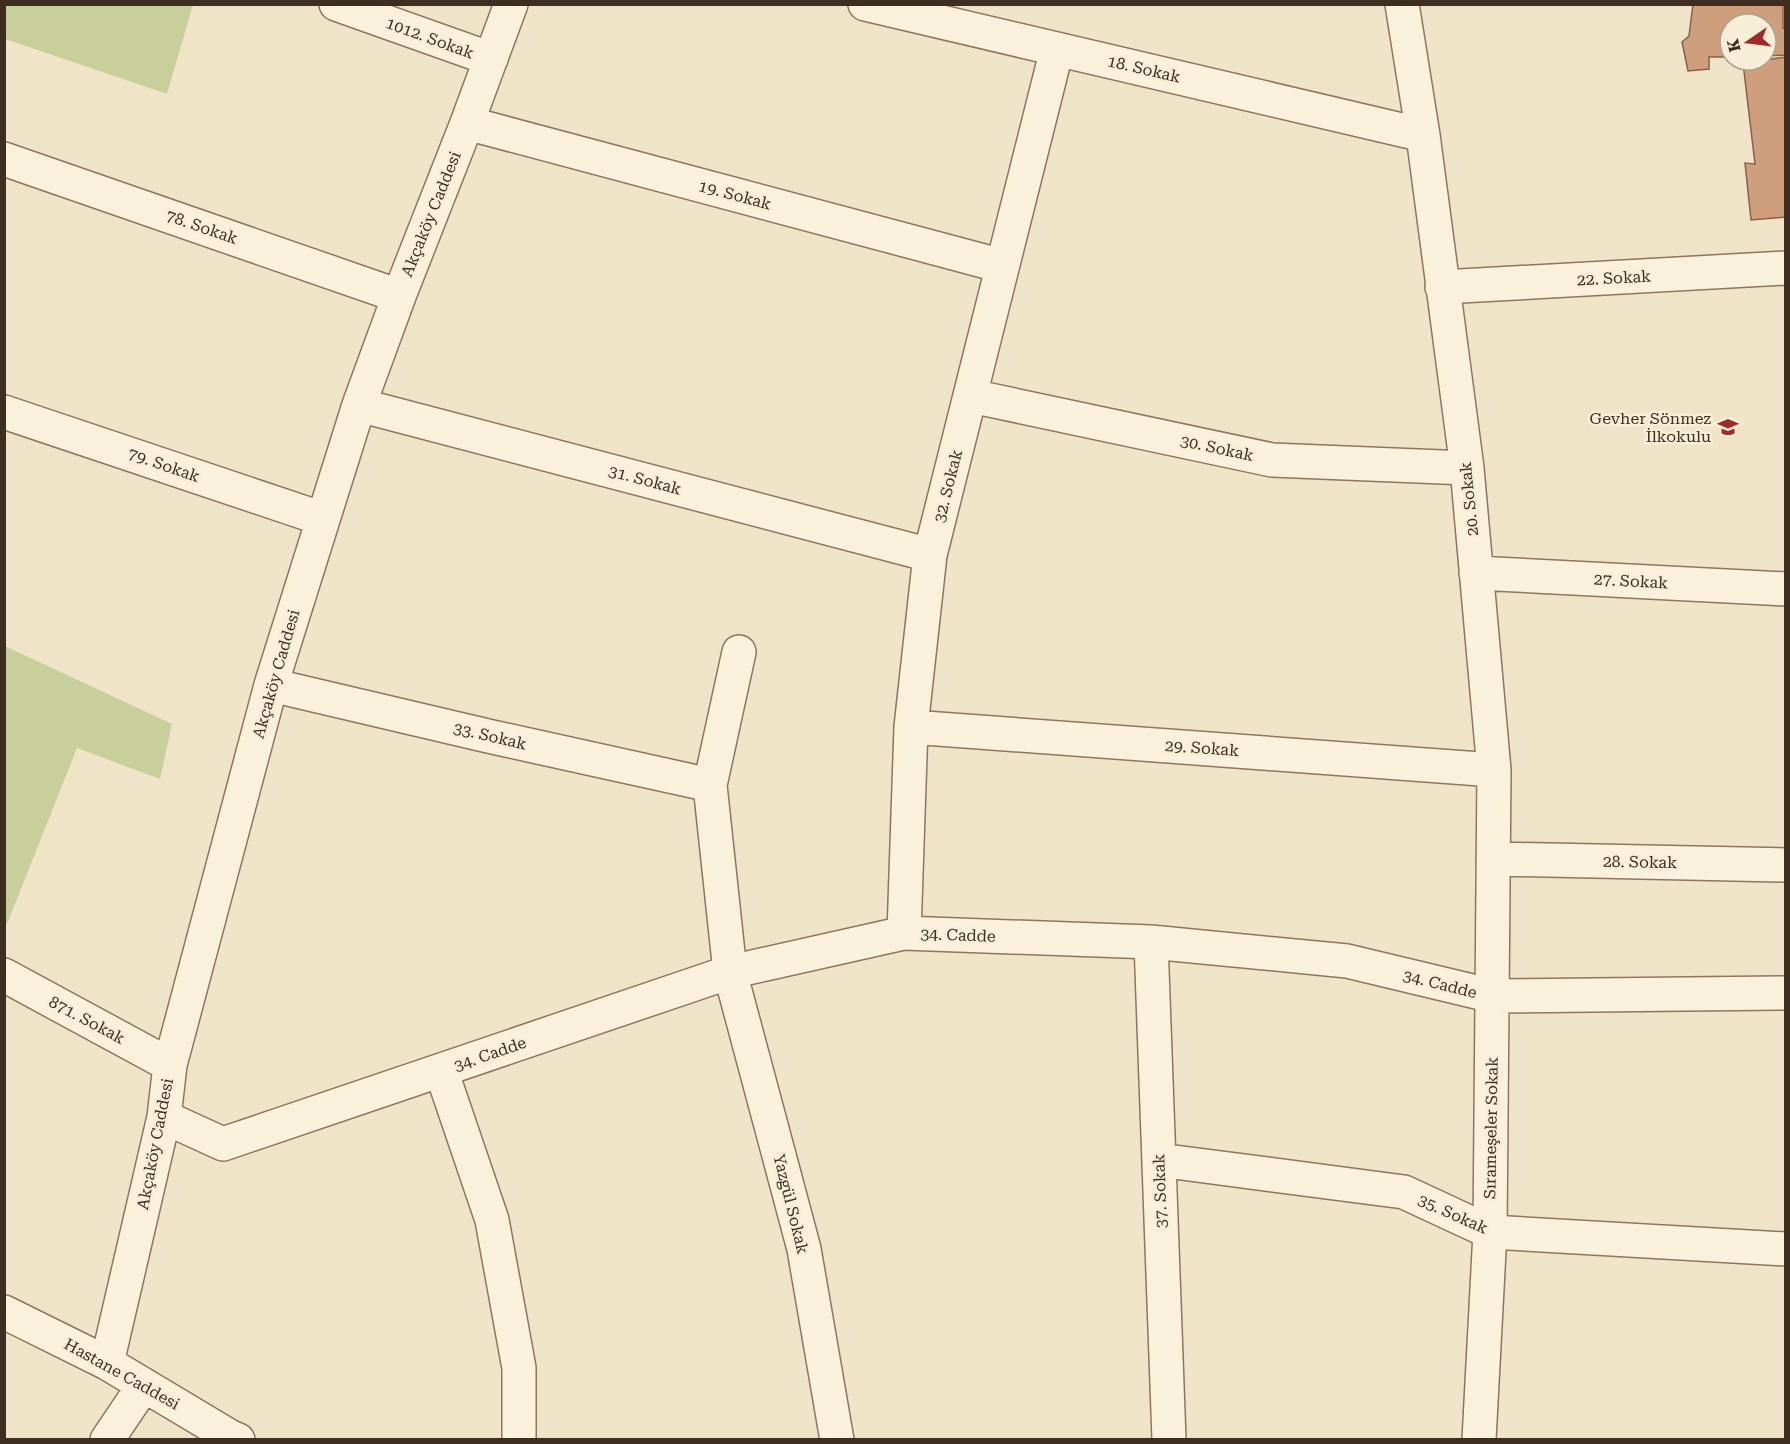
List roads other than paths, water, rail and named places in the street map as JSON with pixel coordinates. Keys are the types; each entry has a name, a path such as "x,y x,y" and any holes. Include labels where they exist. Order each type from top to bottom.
{"street":[{"name":"1012. Sokak","path":"336,4 491,59"},
{"name":"Akçaköy Caddesi","path":"107,1363 164,1117 170,1065 271,685 359,405 511,4"},
{"name":"18. Sokak","path":"865,4 914,10 1057,49 1423,135"},
{"name":"20. Sokak","path":"1402,4 1423,135 1467,468 1494,770 1493,996"},
{"name":"32. Sokak","path":"904,933 911,727 930,555 1057,49"},
{"name":"19. Sokak","path":"467,123 1002,266"},
{"name":"78. Sokak","path":"4,159 399,296"},
{"name":"22. Sokak","path":"1442,287 1785,268"},
{"name":"30. Sokak","path":"971,396 1272,460 1467,468"},
{"name":"31. Sokak","path":"359,405 930,555"},
{"name":"79. Sokak","path":"4,412 323,519"},
{"name":"27. Sokak","path":"1476,573 1785,589"},
{"path":"730,972 710,784 740,652"},
{"name":"33. Sokak","path":"271,685 488,736 710,784"},
{"name":"29. Sokak","path":"911,727 1494,770"},
{"name":"28. Sokak","path":"1494,859 1785,865"},
{"name":"34. Cadde","path":"164,1117 223,1144 730,972 904,933 1151,942 1347,962 1493,996 1785,993"},
{"name":"37. Sokak","path":"1151,942 1169,1440"},
{"name":"Yazgül Sokak","path":"730,972 804,1250 837,1440"},
{"name":"871. Sokak","path":"4,975 170,1065"},
{"name":"Sırameşeler Sokak","path":"1479,1440 1490,1232 1493,996"},
{"path":"441,1070 492,1220 519,1368 519,1440"},
{"name":"35. Sokak","path":"1159,1160 1404,1192 1490,1232 1785,1249"},
{"name":"Hastane Caddesi","path":"4,1312 107,1363 238,1440"},
{"path":"107,1440 144,1385"}],"place":[{"name":"Gevher Sönmez İlkokulu","path":"1728,427"}]}
